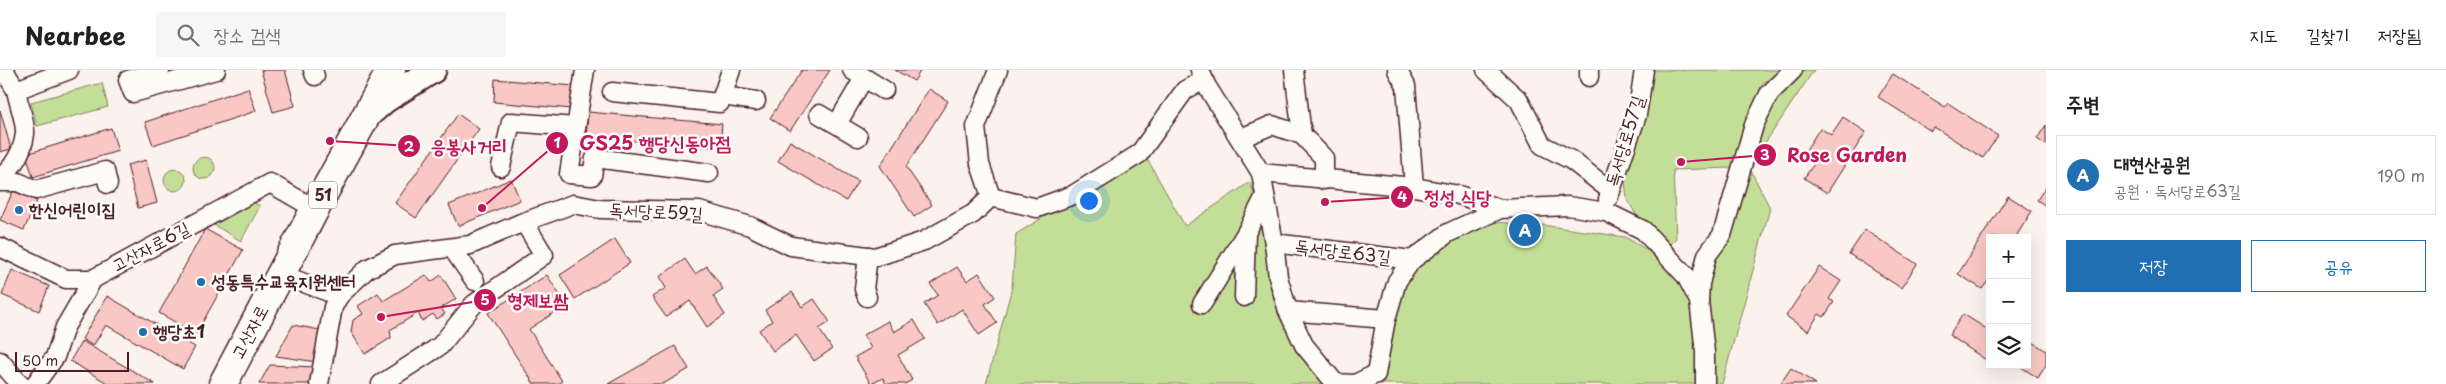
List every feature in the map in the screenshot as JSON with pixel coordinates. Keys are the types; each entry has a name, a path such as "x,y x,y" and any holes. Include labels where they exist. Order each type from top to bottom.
{"main road":[{"name":"고산자로","path":"223,384 280,274 391,70"},
{"path":"366,116 385,100 433,70"}],"street":[{"path":"0,178 11,169 17,159 25,133 16,90 4,70"},
{"path":"16,90 69,70"},
{"path":"160,71 128,80 133,93 216,70"},
{"path":"585,70 569,174 592,176 595,158 709,173"},
{"path":"612,92 720,103 731,70"},
{"path":"998,70 976,127 980,164 991,197 1037,208 1073,195 1139,154 1185,90 1202,75"},
{"path":"1294,70 1302,135"},
{"path":"1396,70 1406,86 1414,187"},
{"path":"1486,70 1519,100 1542,145 1571,160 1611,192"},
{"name":"독서당로57길","path":"1606,212 1637,115 1644,70"},
{"path":"1699,301 1700,284 1707,255 1722,235 1754,124 1769,94 1793,70"},
{"path":"837,124 858,74 884,90"},
{"name":"독서당로63길","path":"1202,75 1262,173 1278,277 1288,311 1304,345 1335,383 1354,384 1376,374 1386,319 1397,281 1412,260 1448,233 1500,210 1568,206 1606,212 1643,230 1686,276 1699,301 1705,352 1705,384"},
{"path":"722,96 756,101"},
{"path":"819,114 858,137"},
{"path":"501,167 511,122 575,127"},
{"path":"1241,138 1272,125 1302,135 1324,158 1324,180"},
{"path":"0,182 18,182 36,190 106,171 108,184"},
{"path":"1262,173 1414,187 1459,195 1500,210"},
{"name":"고산자로6길","path":"35,384 55,356 65,327 93,279 270,183 315,209"},
{"path":"1202,304 1246,233 1265,196"},
{"name":"독서당로59길","path":"339,296 367,269 395,255 470,245 573,204 600,209 699,211 750,226 791,246 876,257 924,241 974,214 991,197"},
{"path":"381,384 440,346 474,304 546,260 524,222"},
{"path":"1244,298 1246,233"},
{"name":"독서당로63길","path":"1274,243 1412,260"},
{"path":"0,247 66,279 93,279"},
{"path":"452,248 475,281"},
{"path":"866,297 864,289 868,256"},
{"path":"280,274 339,296 333,307 318,384"},
{"path":"1288,311 1386,319"},
{"path":"0,361 20,384"}],"green space":[{"path":"1651,70 1782,70 1763,83 1731,168 1673,170 1676,238 1665,249 1638,218 1627,199 1625,181 1646,113"},
{"path":"1786,70 1814,70 1749,167 1770,208 1722,384 1367,384 1388,323 1405,283 1418,263 1441,246 1486,222 1535,224 1625,237 1689,275 1726,237 1749,133"},
{"path":"102,83 108,107 37,126 31,102"},
{"path":"1145,155 1185,226 1250,182 1264,225 1271,290 1295,342 1330,384 986,384 1012,287 1016,234"},
{"path":"204,157 212,160 215,168 212,176 204,179 196,176 193,168 196,160"},
{"path":"175,169 183,172 186,180 183,188 175,191 167,188 164,180 167,172"},
{"path":"253,202 260,206 241,241 214,225"}],"building":[{"path":"261,70 285,70 295,106 273,112"},
{"path":"802,70 830,70 790,131 770,118"},
{"path":"895,70 921,70 914,81"},
{"path":"1893,74 1945,107 1948,103 1998,136 1983,158 1934,127 1931,131 1878,97"},
{"path":"495,79 574,86 572,109 494,102"},
{"path":"248,88 256,111 153,145 145,122"},
{"path":"929,89 948,101 906,167 932,205 914,217 880,166"},
{"path":"0,110 11,149 0,152"},
{"path":"588,112 722,124 720,148 586,137"},
{"path":"458,114 479,129 416,218 395,203"},
{"path":"1843,117 1866,132 1827,193 1804,178 1814,164 1802,156 1820,128 1831,135"},
{"path":"2046,125 2046,145 2037,139"},
{"path":"111,128 118,151 33,177 26,154"},
{"path":"790,141 858,181 846,201 778,161"},
{"path":"146,160 157,203 138,208 127,165"},
{"path":"511,179 520,200 458,226 449,205"},
{"path":"2046,186 2046,206 2037,200"},
{"name":"한신어린이집","path":"13,191 37,201 24,230 0,220"},
{"path":"2008,196 2032,211 2018,234 1986,234 1986,284 1982,289 1958,274"},
{"name":"성동특수교육지원센터","path":"205,229 243,250 196,334 159,313"},
{"path":"1865,230 1917,264 1901,288 1849,254"},
{"path":"615,239 630,263 575,299 560,275"},
{"path":"685,259 695,274 707,266 723,289 713,296 725,315 707,327 690,301 666,317 652,297 666,288 659,277"},
{"path":"957,267 967,281 979,273 995,297 985,304 997,323 979,335 962,309 938,325 924,304 938,295 930,284"},
{"path":"1819,267 1841,281 1829,299 1834,302 1824,317 1819,314 1808,331 1786,316"},
{"path":"12,270 49,286 39,311 2,295"},
{"path":"426,275 431,282 441,275 456,299 441,308 445,314 437,319 433,314 422,321 418,313 390,330 391,338 365,354 351,332 353,320 363,314 358,306 378,293 383,301"},
{"path":"547,275 566,305 529,329 562,381 557,384 534,384 488,313"},
{"path":"792,292 802,307 814,299 830,322 819,329 832,349 814,361 796,335 773,351 759,330 772,321 765,310"},
{"name":"행당초1","path":"107,296 195,347 183,369 106,325 93,346 82,339"},
{"path":"1963,314 1986,328 1986,360 1949,335"},
{"path":"914,320 925,339 898,355 912,380 905,384 886,384 883,378 871,384 855,357 871,348 863,335 888,321 894,332"},
{"path":"293,325 320,330 317,362 276,356"},
{"path":"82,341 155,384 109,384 70,361"},
{"path":"2031,341 2046,351 2046,365 2038,378 2024,369 2031,369"},
{"path":"675,346 689,369 663,384 608,384"},
{"path":"270,365 314,367 312,384 259,384"},
{"path":"1791,368 1816,384 1780,384"}],"place":[{"name":"응봉사거리","path":"330,141"},
{"name":"Rose Garden","path":"1681,162"},
{"name":"정성 식당","path":"1325,202"},
{"name":"GS25 행당신동아점","path":"482,208"},
{"name":"한신어린이집","path":"19,210"},
{"name":"대현산공원","path":"1525,230"},
{"name":"성동특수교육지원센터","path":"201,282"},
{"name":"형제보쌈","path":"381,317"},
{"name":"행당초1","path":"143,332"}]}
